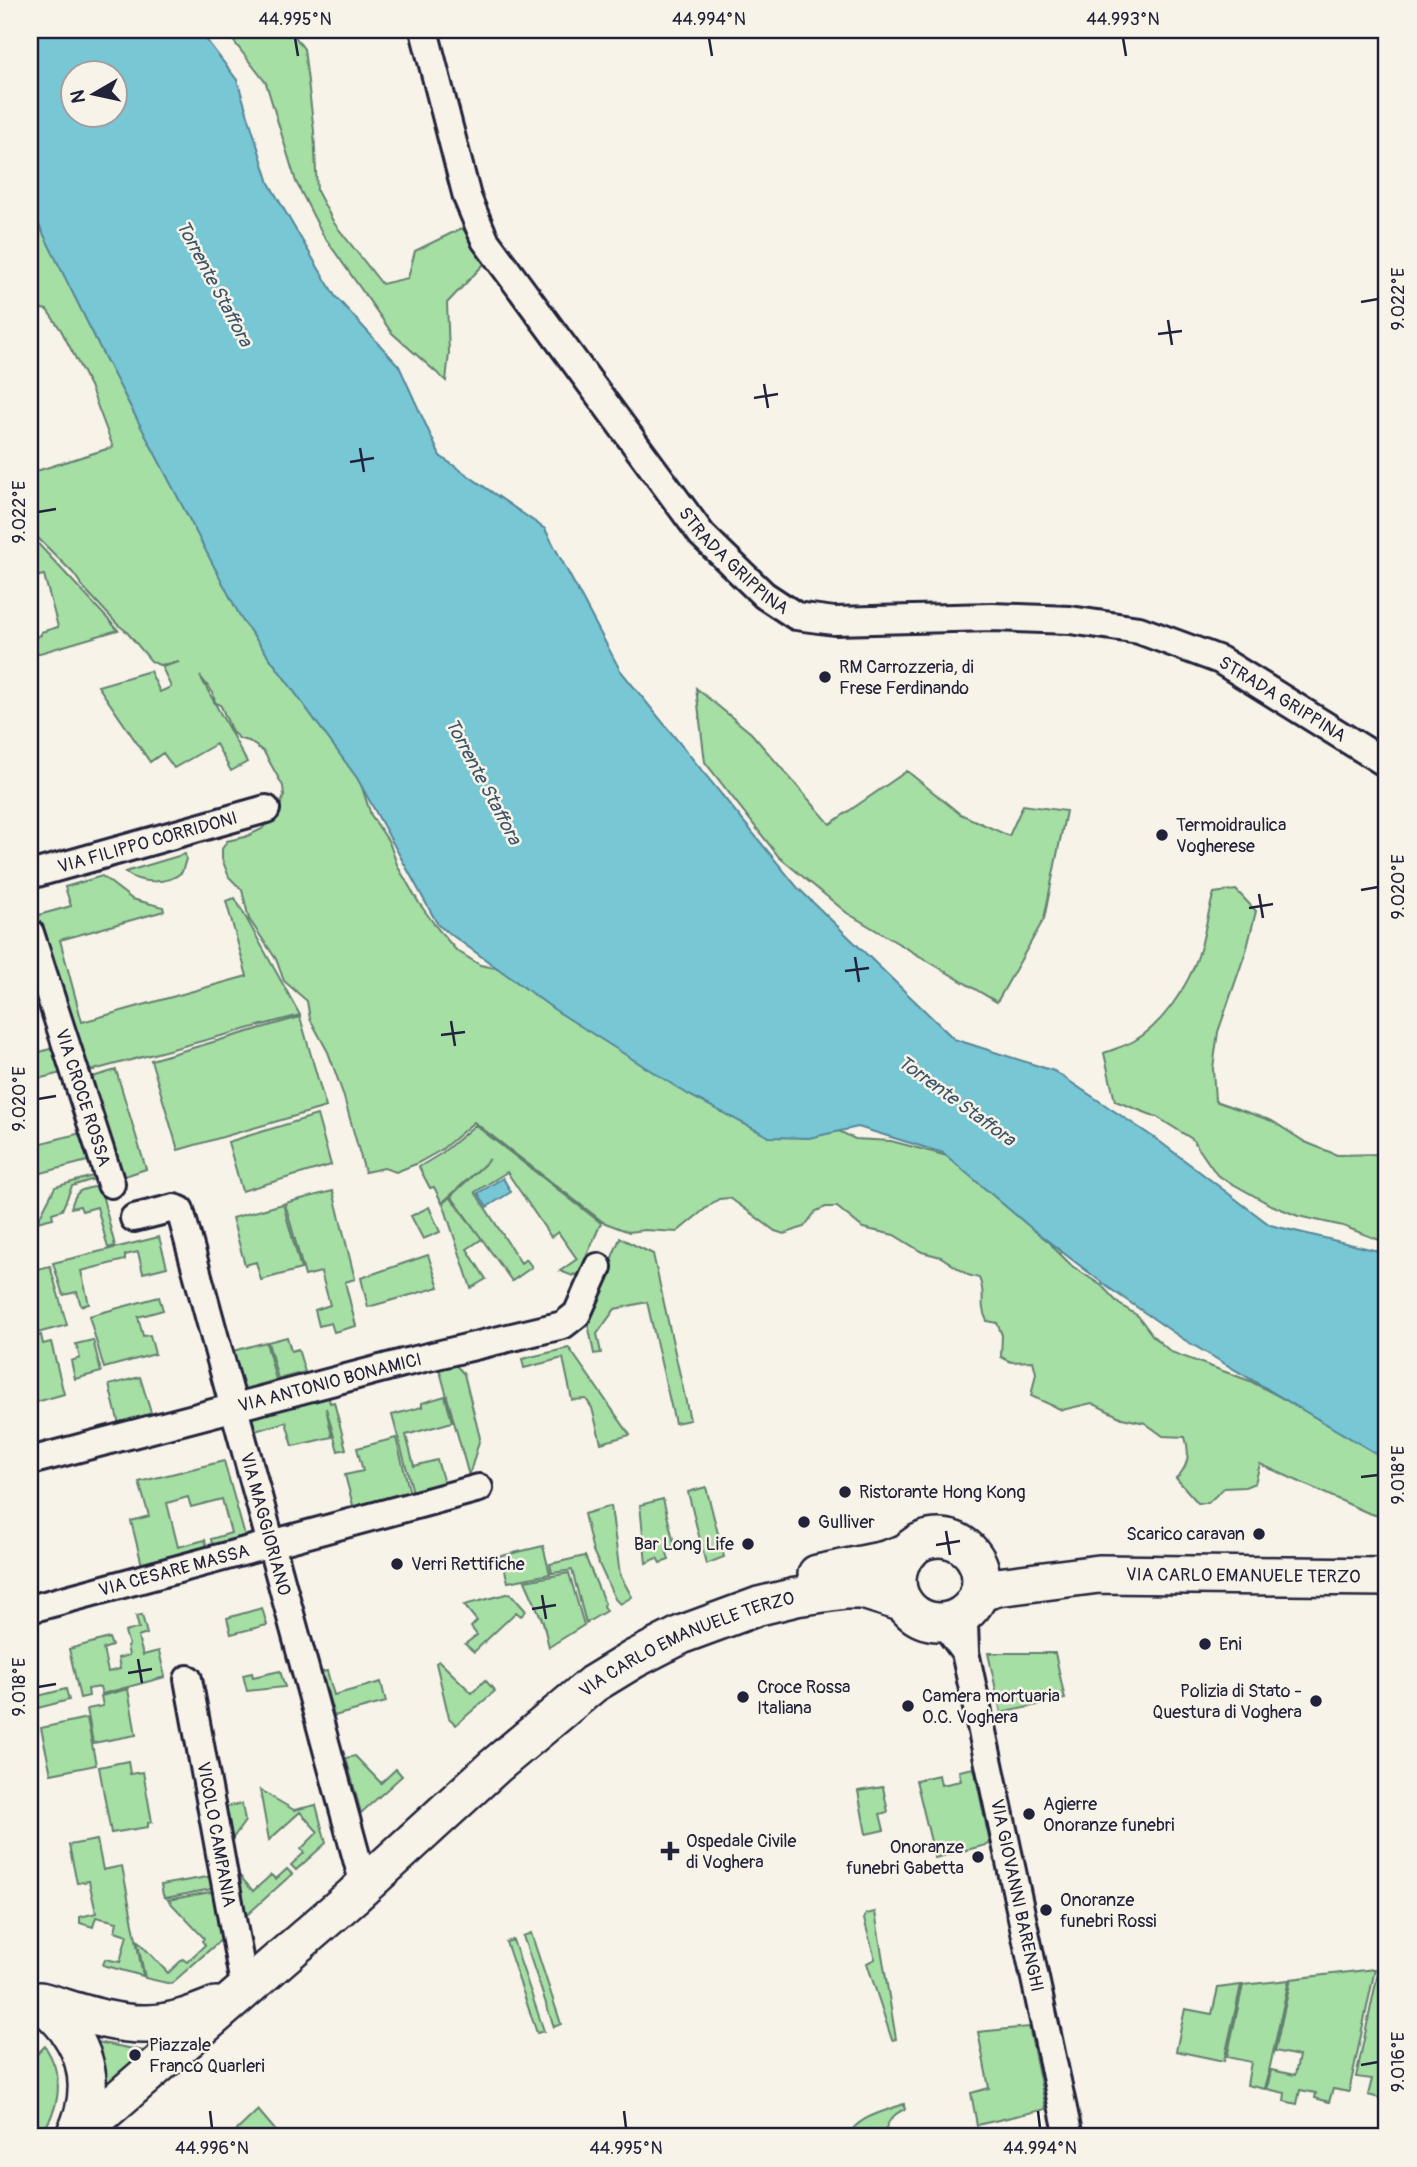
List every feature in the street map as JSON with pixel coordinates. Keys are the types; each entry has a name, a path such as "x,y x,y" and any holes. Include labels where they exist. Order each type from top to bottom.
{"main road":[{"name":"VIA CARLO EMANUELE TERZO","path":"495,1766 544,1703 617,1648 678,1617 734,1595 813,1574 885,1560 909,1552 920,1543 943,1538 962,1545 966,1599"},
{"path":"904,1603 898,1590 898,1577 901,1563 909,1552"},
{"name":"VIA CARLO EMANUELE TERZO","path":"75,2137 241,1994 495,1766 593,1684 665,1643 715,1621 796,1597 845,1590 877,1593 904,1603 912,1613 924,1620 997,1587 1099,1574 1387,1577"},
{"name":"VIA CARLO EMANUELE TERZO","path":"35,1999 111,2020 145,2025 171,2022 241,1994"},
{"path":"35,1999 57,2015 82,2052 87,2074 87,2096 81,2125 75,2137"}],"street":[{"name":"STRADA GRIPPINA","path":"424,30 467,197 485,240 702,535 764,595 796,616 834,621 992,617 1069,620 1139,630 1220,660 1387,764"},
{"name":"VIA FILIPPO CORRIDONI","path":"30,875 265,809"},
{"name":"VIA CROCE ROSSA","path":"30,933 111,1184"},
{"name":"VIA MAGGIORIANO","path":"134,1218 174,1208 180,1210 364,1885"},
{"name":"VIA ANTONIO BONAMICI","path":"30,1461 407,1362 563,1325 577,1314 598,1267"},
{"name":"VIA CESARE MASSA","path":"30,1609 479,1488"},
{"name":"VIA GIOVANNI BARENGHI","path":"966,1599 963,1636 965,1652 1069,2137"},
{"name":"VICOLO CAMPANIA","path":"188,1679 241,1994"}],"green space":[{"path":"225,30 290,30 304,49 314,131 317,191 334,223 382,284 408,278 415,251 462,228 487,261 447,303 449,353 446,381 392,333 323,235 296,182 266,83"},
{"path":"30,180 358,775 371,815 389,842 398,867 419,903 456,950 480,965 517,972 855,1139 891,1141 951,1157 1032,1216 1054,1248 1072,1266 1102,1286 1119,1304 1138,1316 1153,1336 1171,1352 1250,1381 1321,1421 1387,1444 1387,1519 1260,1464 1255,1483 1245,1487 1224,1488 1208,1503 1198,1503 1176,1478 1184,1469 1187,1459 1185,1437 1163,1436 1145,1423 1122,1418 1092,1403 1062,1410 1031,1396 1036,1373 1033,1361 1011,1362 1001,1357 1002,1335 997,1323 987,1321 984,1315 979,1278 968,1275 941,1257 922,1252 894,1235 863,1228 837,1207 816,1211 804,1227 784,1234 775,1231 730,1198 719,1199 677,1232 629,1232 603,1222 474,1122 441,1150 416,1164 396,1172 384,1168 365,1172 343,1094 328,1052 310,1019 307,1001 284,981 276,959 249,919 242,890 229,877 222,859 222,849 227,841 262,829 280,806 284,796 283,786 264,752 232,732 221,706 215,702 213,693 200,676 247,762 231,771 216,744 174,768 163,753 150,762 98,686 150,671 160,692 171,687 162,667 179,662 159,665 151,661 30,526 30,473 113,447 90,386 61,330 47,310 38,308 30,296"},
{"path":"30,535 118,630 30,656 30,639 41,635 41,632 58,627 44,575 30,578"},
{"path":"696,688 751,733 830,824 907,771 960,814 1009,836 1023,805 1066,811 1044,919 997,1002 847,913 779,857 705,762"},
{"path":"185,854 182,872 169,879 145,881 125,872"},
{"path":"102,876 132,899 163,907 164,911 60,940 82,1022 247,976 226,901 235,898 300,1015 86,1072 35,916 71,906 65,887"},
{"path":"1236,890 1256,911 1247,948 1218,1032 1213,1068 1215,1101 1272,1121 1305,1142 1337,1155 1382,1154 1387,1149 1387,1243 1343,1226 1298,1216 1269,1204 1217,1175 1192,1139 1157,1117 1115,1101 1104,1053 1144,1034 1173,1004 1194,968 1214,893"},
{"path":"300,1017 326,1107 178,1150 151,1060"},
{"path":"53,1048 61,1073 30,1081 30,1055"},
{"path":"116,1070 146,1169 122,1177 89,1078"},
{"path":"317,1115 331,1165 242,1191 228,1142"},
{"path":"475,1125 601,1223 578,1276 560,1271 577,1259 558,1232 551,1237 507,1172 475,1192 521,1263 526,1259 532,1267 512,1281 451,1196 490,1159 442,1203 434,1187 430,1188 419,1167 442,1153"},
{"path":"81,1133 91,1160 30,1176 30,1146"},
{"path":"96,1175 97,1178 72,1186 62,1210 52,1213 53,1218 37,1222 55,1187"},
{"path":"100,1186 115,1246 108,1248 97,1207 82,1211 80,1206 71,1208 77,1193"},
{"path":"333,1191 355,1279 345,1282 356,1326 334,1332 331,1323 319,1326 315,1310 330,1305 321,1272 305,1276 285,1203"},
{"path":"450,1197 482,1239 467,1249 486,1279 471,1288 443,1203"},
{"path":"283,1204 301,1269 261,1280 256,1262 245,1265 232,1218"},
{"path":"429,1207 440,1232 423,1239 411,1216"},
{"path":"159,1237 167,1267 143,1273 138,1252 125,1255 125,1260 81,1271 89,1304 81,1306 77,1292 63,1295 53,1263"},
{"path":"620,1238 653,1254 690,1420 675,1423 647,1302 615,1309 597,1334 601,1353 594,1354 587,1318"},
{"path":"428,1255 439,1287 368,1307 361,1278"},
{"path":"50,1266 67,1325 30,1335 30,1271"},
{"path":"159,1297 163,1310 138,1317 143,1336 150,1335 155,1354 104,1368 89,1316"},
{"path":"41,1335 43,1344 51,1342 64,1394 30,1404 30,1338"},
{"path":"287,1337 291,1351 298,1349 305,1372 278,1379 268,1342"},
{"path":"93,1340 101,1372 75,1379 71,1361 80,1358 76,1344"},
{"path":"266,1342 276,1380 244,1389 233,1351"},
{"path":"569,1348 630,1435 601,1443 592,1408 586,1399 572,1400 563,1358 524,1368 522,1359"},
{"path":"452,1361 464,1374 480,1438 469,1476 438,1364"},
{"path":"140,1377 152,1416 119,1424 109,1385"},
{"path":"328,1394 330,1403 334,1402 346,1449 338,1451 326,1408 332,1437 293,1446 286,1422 255,1431 251,1415"},
{"path":"445,1396 452,1422 406,1435 414,1466 437,1460 444,1483 413,1492 392,1415 422,1407 422,1403"},
{"path":"396,1438 410,1493 354,1509 345,1475 363,1471 357,1448"},
{"path":"224,1461 246,1540 213,1549 211,1539 231,1533 222,1499 191,1507 188,1497 167,1503 178,1547 205,1540 208,1551 143,1569 131,1521 149,1516 139,1482"},
{"path":"706,1487 724,1557 706,1564 688,1492"},
{"path":"663,1499 675,1547 666,1549 669,1560 660,1563 657,1558 646,1563 640,1505"},
{"path":"611,1506 620,1575 632,1597 620,1604 615,1599 593,1551 584,1514"},
{"path":"543,1546 550,1574 508,1582 501,1556"},
{"path":"585,1556 606,1611 586,1623 572,1570 552,1573 550,1564"},
{"path":"569,1573 584,1625 549,1647 543,1622 525,1581"},
{"path":"510,1593 526,1611 521,1616 516,1612 474,1652 465,1644 477,1635 471,1627 477,1621 464,1605"},
{"path":"262,1608 267,1625 231,1634 227,1618"},
{"path":"142,1615 147,1634 138,1637 143,1655 159,1651 165,1677 102,1694 100,1687 88,1689 89,1696 80,1698 69,1649 109,1638 112,1646 103,1649 108,1672 120,1669 118,1658 129,1655 125,1632 139,1628 136,1616"},
{"path":"988,1653 1055,1653 1065,1699 1001,1713"},
{"path":"439,1661 472,1693 485,1680 495,1691 456,1725 449,1718 436,1663"},
{"path":"280,1671 285,1687 247,1691 243,1675 252,1673 253,1677"},
{"path":"327,1671 334,1695 381,1682 386,1702 334,1716 322,1672"},
{"path":"66,1689 69,1700 30,1710 30,1698"},
{"path":"128,1689 136,1735 93,1743 87,1709 103,1706 101,1696"},
{"path":"87,1718 96,1765 51,1774 41,1728"},
{"path":"355,1756 381,1783 396,1769 402,1776 361,1813 346,1758"},
{"path":"128,1761 130,1774 143,1772 152,1822 148,1823 148,1827 111,1833 99,1767"},
{"path":"974,1768 990,1844 935,1858 916,1780 939,1775 941,1785 961,1781 959,1771"},
{"path":"883,1787 888,1812 880,1814 884,1830 866,1834 858,1791"},
{"path":"260,1790 294,1810 316,1805 326,1843 296,1870 291,1865 304,1853 301,1849 318,1832 300,1812 269,1840"},
{"path":"242,1804 245,1821 228,1845 222,1807"},
{"path":"97,1840 103,1870 122,1866 143,1976 103,1965 105,1959 120,1962 127,1935 115,1931 117,1922 96,1917 93,1927 80,1923 80,1917 96,1913 89,1881 77,1883 69,1845"},
{"path":"287,1869 292,1874 247,1915 243,1914 237,1873 253,1891 271,1875 276,1879"},
{"path":"213,1876 216,1888 166,1898 163,1895 161,1885"},
{"path":"216,1891 224,1937 171,1984 145,1978 137,1940 168,1973 183,1959 187,1962 205,1945 202,1941 204,1938 168,1900"},
{"path":"875,1912 896,2039 892,2040 867,1963 875,1959 864,1919 866,1914"},
{"path":"531,1933 561,2024 554,2027 523,1936"},
{"path":"513,1940 544,2031 537,2033 506,1942"},
{"path":"1379,1968 1387,1968 1387,2100 1368,2095 1372,2079 1356,2077"},
{"path":"1375,1969 1349,2092 1333,2089 1329,2102 1315,2098 1316,2093 1300,2090 1297,2104 1284,2101 1285,2093 1267,2089 1271,2070 1295,2075 1299,2056 1275,2051 1291,1979"},
{"path":"1289,1980 1265,2089 1247,2085 1251,2062 1227,2057 1243,1985"},
{"path":"1241,1985 1224,2061 1176,2051 1185,2009 1212,2014 1218,1988"},
{"path":"1029,2027 1046,2109 977,2125 971,2093 989,2088 978,2032"},
{"path":"97,2042 144,2051 146,2053 107,2088"},
{"path":"45,2046 55,2068 58,2091 53,2113 41,2134 30,2121 30,2061"},
{"path":"904,2104 905,2109 893,2117 884,2137 847,2137 864,2119"},
{"path":"258,2110 281,2137 230,2137"}],"water":[{"name":"Torrente Staffora","path":"30,30 199,30 237,80 269,183 335,296 399,366 440,456 545,529 620,670 797,887 954,1039 1054,1071 1159,1141 1270,1225 1387,1253 1387,1460 1183,1339 1109,1288 1031,1228 943,1153 858,1127 809,1138 769,1137 689,1095 555,1010 438,925 357,778 242,620 105,358 30,207"},
{"path":"503,1178 511,1192 487,1207 478,1193"}],"place":[{"name":"RM Carrozzeria, di Frese Ferdinando","path":"825,677"},
{"name":"Termoidraulica Vogherese","path":"1162,835"},
{"name":"Ristorante Hong Kong","path":"845,1492"},
{"name":"Gulliver","path":"804,1522"},
{"name":"Scarico caravan","path":"1259,1534"},
{"name":"Bar Long Life","path":"748,1544"},
{"name":"Verri Rettifiche","path":"397,1564"},
{"name":"Eni","path":"1205,1644"},
{"name":"Croce Rossa Italiana","path":"743,1697"},
{"name":"Polizia di Stato - Questura di Voghera","path":"1316,1701"},
{"name":"Camera mortuaria O.C. Voghera","path":"908,1706"},
{"name":"Agierre Onoranze funebri","path":"1029,1814"},
{"name":"Ospedale Civile di Voghera","path":"670,1851"},
{"name":"Onoranze funebri Gabetta","path":"978,1857"},
{"name":"Onoranze funebri Rossi","path":"1046,1910"},
{"name":"Piazzale Franco Quarleri","path":"135,2055"}]}
